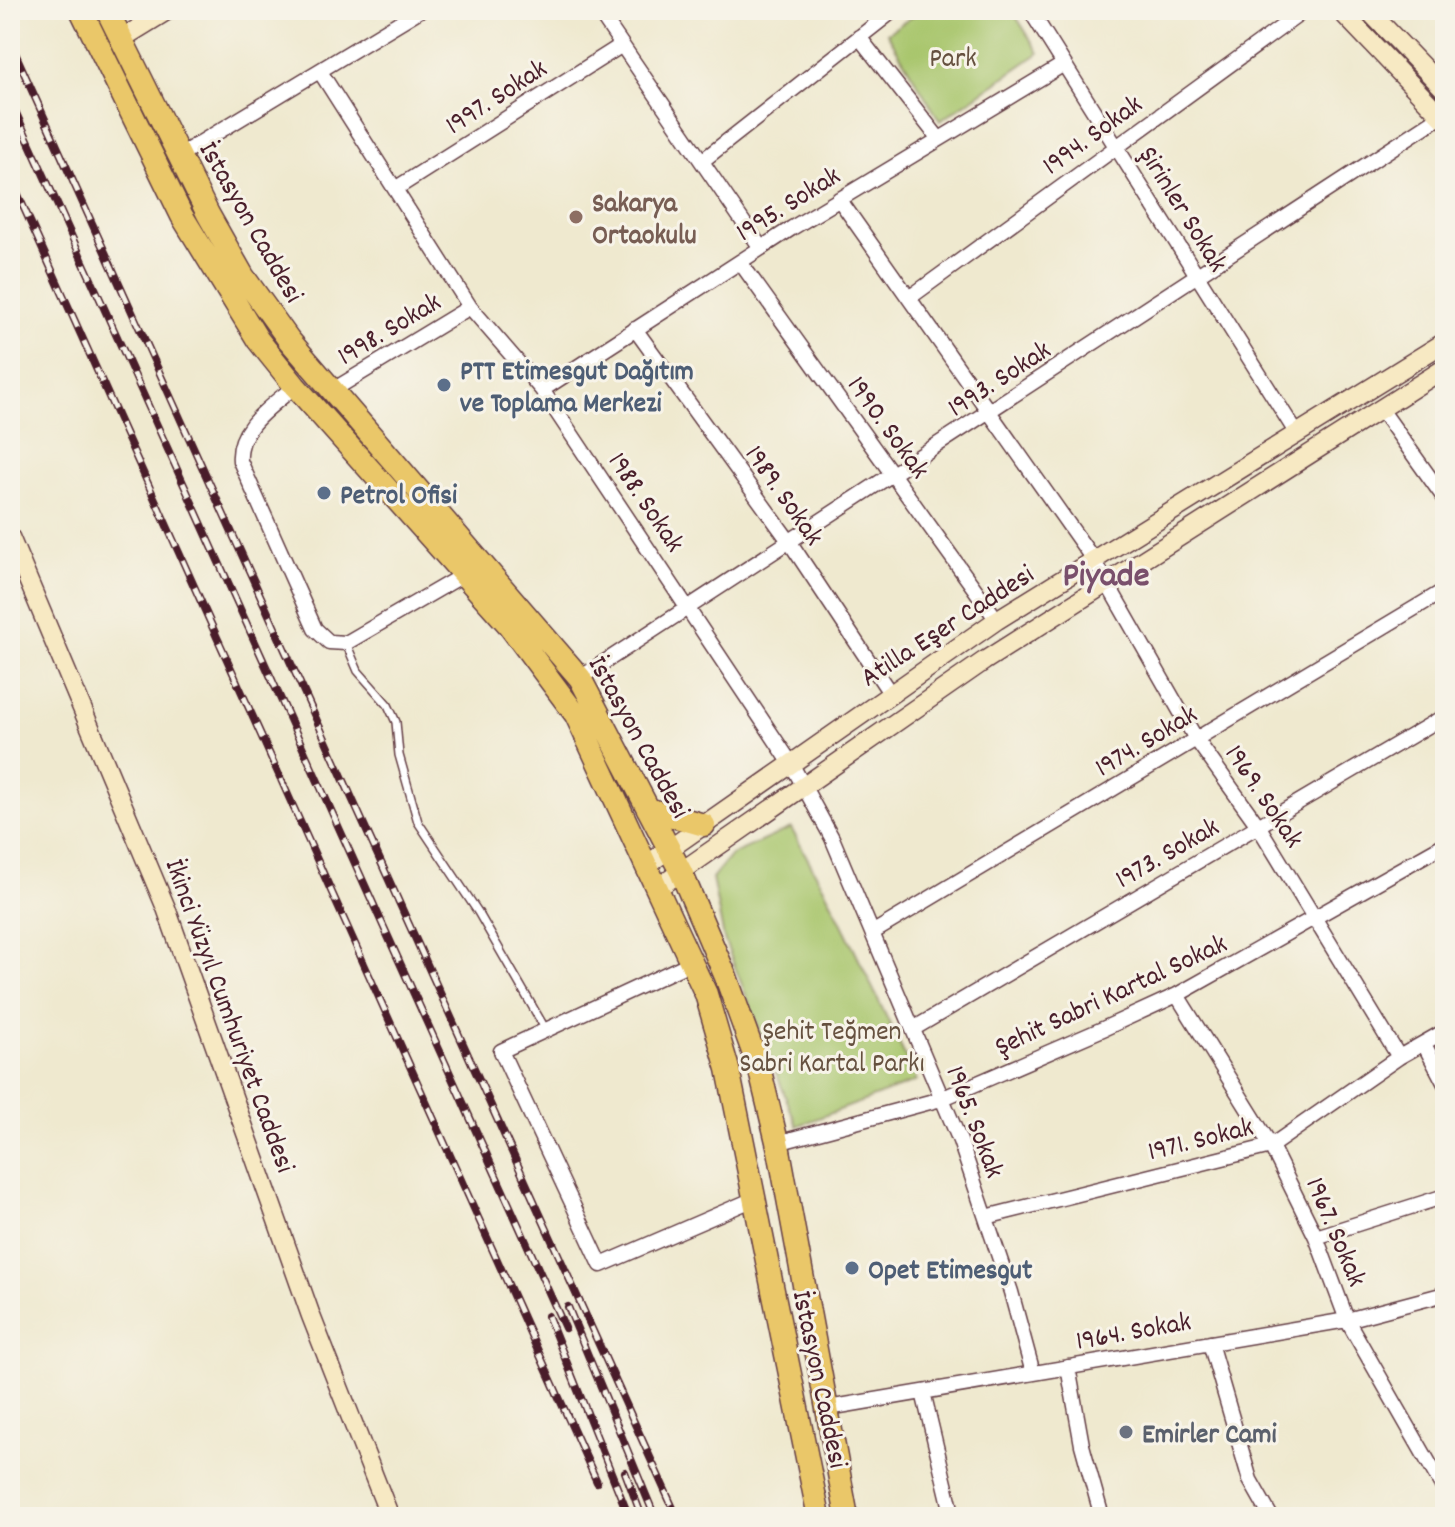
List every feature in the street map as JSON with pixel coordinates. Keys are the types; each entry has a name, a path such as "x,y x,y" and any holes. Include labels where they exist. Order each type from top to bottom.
{"main road":[{"name":"İstasyon Caddesi","path":"81,10 189,229 225,291 295,386 550,675 576,715 659,887 706,994 728,1069 819,1517"},
{"name":"İstasyon Caddesi","path":"107,10 243,276 289,340 580,678 681,872 726,977 755,1058 777,1143 847,1517"},
{"path":"121,39 168,10"},
{"path":"1340,10 1443,118"},
{"path":"1368,10 1445,90"},
{"name":"Atilla Eşer Caddesi","path":"648,864 997,620 1445,342"},
{"name":"Atilla Eşer Caddesi","path":"659,887 907,712 1445,368"},
{"name":"İkinci Yüzyıl Cumhuriyet Caddesi","path":"10,537 166,908 336,1384 390,1517"},
{"path":"648,809 704,825"}],"street":[{"path":"391,10 399,23"},
{"path":"180,155 321,73 420,10"},
{"path":"598,10 761,248"},
{"path":"702,161 894,10"},
{"name":"Şirinler Sokak","path":"1030,10 1297,434"},
{"name":"1994. Sokak","path":"909,298 1305,10"},
{"path":"859,37 939,139"},
{"name":"1997. Sokak","path":"395,189 622,45"},
{"name":"1995. Sokak","path":"542,390 839,199 1064,64"},
{"name":"1988. Sokak","path":"321,73 470,307 542,390 792,765"},
{"name":"1993. Sokak","path":"580,678 1443,118"},
{"name":"1969. Sokak","path":"839,199 1095,562 1196,739 1259,827 1399,1057"},
{"name":"1990. Sokak","path":"740,262 997,620"},
{"name":"1998. Sokak","path":"333,390 470,307"},
{"name":"1989. Sokak","path":"635,329 789,541 890,693"},
{"path":"295,386 246,430 238,444 240,461 315,629 329,642 346,643 463,575"},
{"path":"1380,408 1445,499"},
{"name":"1974. Sokak","path":"872,933 1445,590"},
{"name":"1973. Sokak","path":"913,1029 1445,716"},
{"name":"1965. Sokak","path":"792,765 832,838 960,1141 1033,1373"},
{"name":"Şehit Sabri Kartal Sokak","path":"777,1143 941,1099 1177,995 1317,920 1445,844"},
{"path":"692,962 501,1051 601,1265 754,1199"},
{"name":"1967. Sokak","path":"1177,995 1271,1146 1316,1237 1347,1320 1445,1491"},
{"name":"1971. Sokak","path":"986,1217 1271,1146 1399,1057 1445,1031"},
{"path":"1424,1044 1445,1084"},
{"path":"1316,1237 1445,1196"},
{"name":"1964. Sokak","path":"828,1408 1347,1320 1445,1294"},
{"path":"1210,1343 1250,1480 1271,1517"},
{"path":"1068,1367 1082,1445 1102,1517"},
{"path":"923,1392 953,1517"}],"lane":[{"path":"346,643 358,671 388,705 396,722 399,755 418,822 478,912 546,1030"}],"green space":[{"name":"Park","path":"923,10 1012,10 1039,53 940,121 887,33"},
{"name":"Şehit Teğmen Sabri Kartal Parkı","path":"791,828 832,903 917,1081 797,1126 724,939 712,878 731,855"}],"railway":[{"path":"10,42 677,1517"},
{"path":"10,100 565,1328"},
{"path":"10,177 597,1482"},
{"path":"568,1307 655,1517"},
{"path":"548,1316 629,1517"},
{"path":"625,1472 642,1517"}],"place":[{"name":"Sakarya Ortaokulu","path":"576,217"},
{"name":"PTT Etimesgut Dağıtım ve Toplama Merkezi","path":"444,385"},
{"name":"Petrol Ofisi","path":"324,493"},
{"name":"Opet Etimesgut","path":"852,1268"},
{"name":"Emirler Cami","path":"1126,1432"}],"district":[{"name":"Piyade","path":"1106,572"}]}
